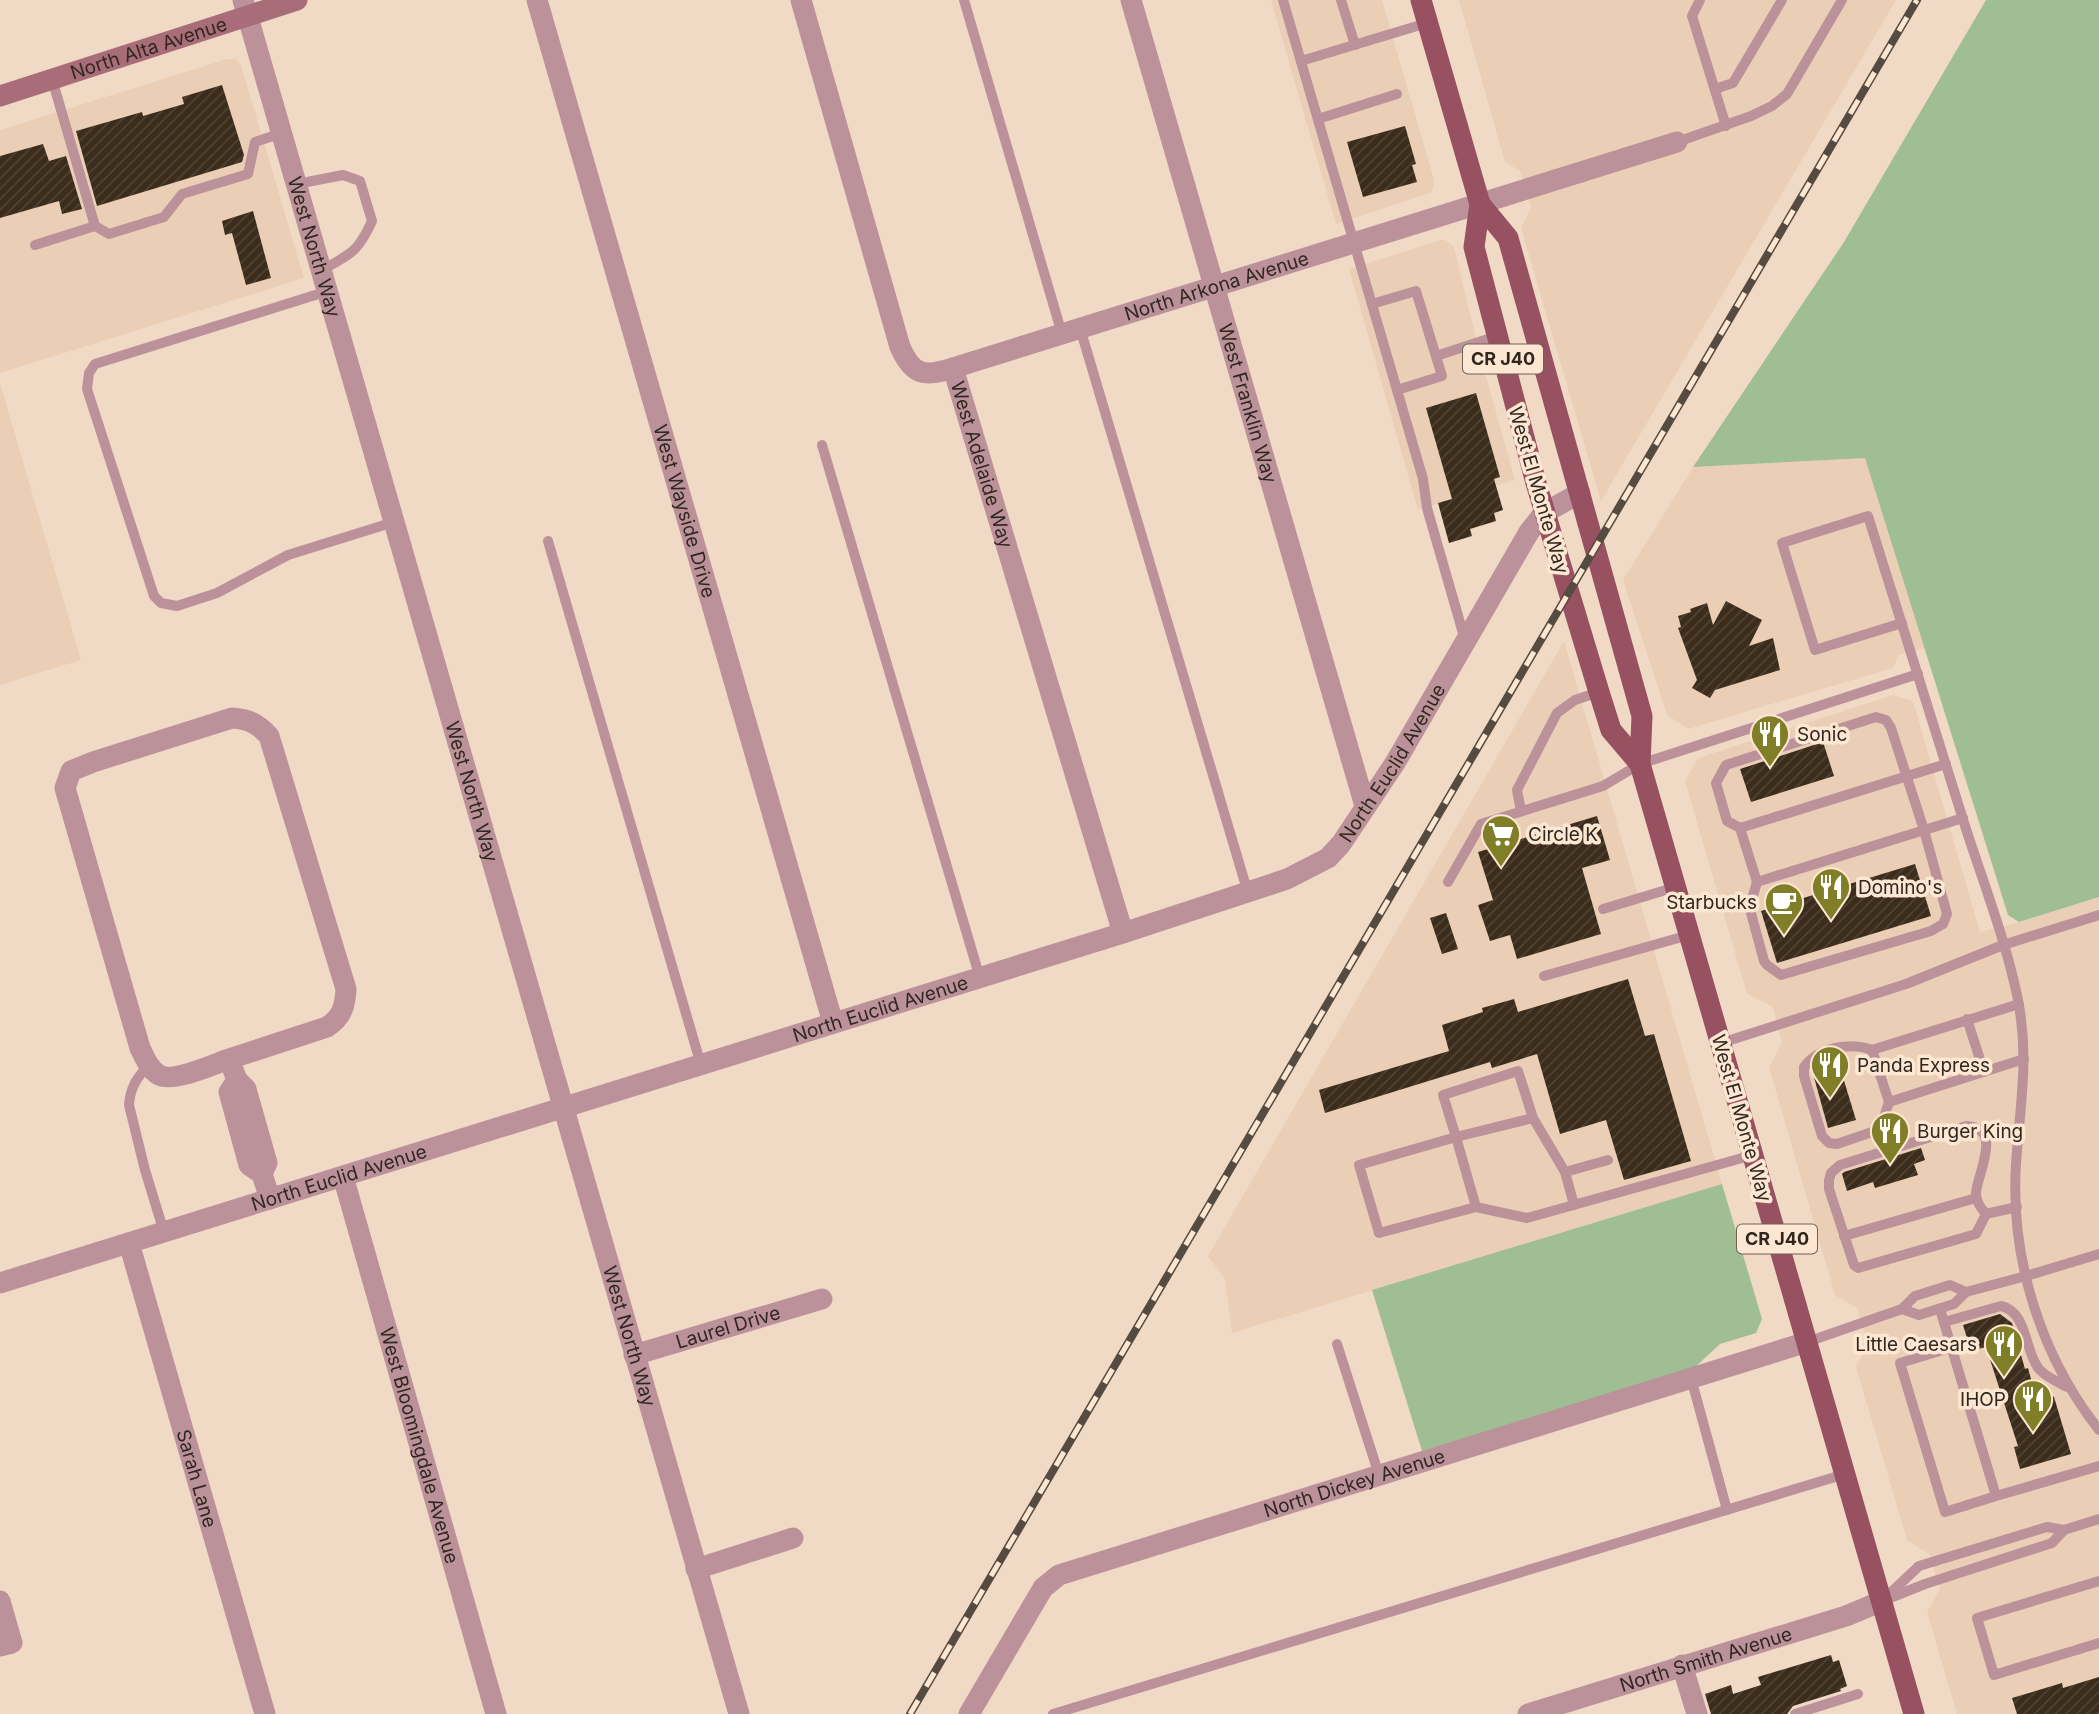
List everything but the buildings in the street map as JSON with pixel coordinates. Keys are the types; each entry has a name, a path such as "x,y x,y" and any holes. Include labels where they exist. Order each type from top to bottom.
{"main road":[{"name":"North Alta Avenue","path":"0,96 246,8 297,0"},
{"name":"West El Monte Way","path":"1421,0 1480,204 1508,238 1642,716 1640,764 1914,1714"},
{"name":"West El Monte Way","path":"1480,204 1474,247 1544,513 1611,730 1640,764"}],"street":[{"name":"West Wayside Drive","path":"537,0 833,1023"},
{"name":"West Adelaide Way","path":"801,0 907,364 932,375 953,368 1124,933"},
{"name":"West Franklin Way","path":"1131,0 1365,806"},
{"name":"West North Way","path":"246,8 562,1108 740,1714"},
{"name":"North Arkona Avenue","path":"953,368 1676,142"},
{"name":"North Euclid Avenue","path":"0,1283 1124,933 1287,879 1328,858 1341,844 1395,763 1529,532 1544,513 1580,493"},
{"path":"232,718 246,719 259,725 269,736 346,989 345,1006 337,1020 327,1027 229,1059 173,1077 161,1076 149,1065 140,1048 65,788 71,771 232,718"},
{"path":"229,1059 237,1080 246,1089 267,1163 262,1174 270,1199"},
{"name":"West Bloomingdale Avenue","path":"343,1176 496,1714"},
{"name":"Sarah Lane","path":"129,1243 265,1714"},
{"name":"Laurel Drive","path":"634,1355 822,1299"},
{"name":"North Dickey Avenue","path":"969,1714 1044,1588 1059,1575 1807,1342"},
{"path":"696,1569 793,1538"},
{"path":"0,1601 6,1644"},
{"name":"North Smith Avenue","path":"1528,1714 1846,1616 1882,1601"},
{"path":"1682,1665 1697,1714"}],"lane":[{"path":"964,0 1248,893"},
{"path":"1283,0 1423,478 1427,508 1465,640"},
{"path":"1342,0 1355,45"},
{"path":"1700,0 1692,16 1726,126"},
{"path":"1715,89 1733,83 1782,0"},
{"path":"1676,142 1772,107 1787,94 1842,0"},
{"path":"1301,61 1427,23"},
{"path":"52,79 94,226"},
{"path":"1318,118 1397,94"},
{"path":"35,245 94,226 109,234 164,217 182,194 248,174 255,142 282,134"},
{"path":"297,184 343,175 360,181 372,221 363,242 354,252 322,270"},
{"path":"1372,304 1416,290 1442,376 1397,390"},
{"path":"328,291 95,364 89,373 86,389 154,596 161,603 177,606 217,593 288,555 394,522"},
{"path":"1436,356 1497,336"},
{"path":"822,445 980,978"},
{"path":"1902,623 1815,650 1782,543 1868,516 1902,623 2003,945 2019,1004 2024,1059 2023,1102 2016,1162 2017,1207 2026,1276 2045,1338 2069,1389 2099,1430"},
{"path":"548,541 701,1065"},
{"path":"1448,882 1481,824 1603,786 1640,764 1918,674"},
{"path":"1521,811 1517,796 1519,784 1557,713 1575,699 1599,692"},
{"path":"1876,717 1889,723 1908,776 1947,914 1943,924 1918,935 1781,975 1764,961 1750,906 1757,882 1740,828 1727,821 1724,813 1716,783 1722,768 1876,717"},
{"path":"1740,828 1946,764"},
{"path":"1757,882 1963,818"},
{"path":"1604,909 1676,887"},
{"path":"1721,1043 1906,985 2003,945 2099,915"},
{"path":"1544,976 1689,934"},
{"path":"1872,1049 1889,1102 1882,1124 1875,1132 1837,1144 1829,1143 1822,1136 1804,1076 1804,1067 1814,1056 1847,1045 1872,1049 2019,1004"},
{"path":"1967,1020 1984,1072"},
{"path":"1889,1102 2024,1059"},
{"path":"149,1065 138,1076 130,1094 129,1105 164,1232"},
{"path":"1476,1207 1443,1095 1518,1071 1533,1118 1565,1172 1574,1205"},
{"path":"1533,1118 1359,1165 1379,1233 1476,1207 1527,1218 1753,1155"},
{"path":"1966,1126 1977,1129 1986,1141 1987,1149 1976,1198 1986,1214 1976,1234 1862,1268 1854,1265 1829,1189 1829,1180 1835,1168 1966,1126"},
{"path":"1565,1172 1608,1160"},
{"path":"1844,1236 1976,1198"},
{"path":"1986,1214 2017,1207"},
{"path":"1902,1309 1919,1315 1954,1304 1966,1292 2099,1254"},
{"path":"1807,1342 1902,1309 1915,1296 1950,1284 1966,1292"},
{"path":"1944,1322 2001,1306 2007,1307 2017,1315 2037,1366 2044,1374 2069,1389"},
{"path":"1940,1308 1996,1496"},
{"path":"1337,1344 1379,1475"},
{"path":"1953,1347 1900,1363 1945,1512 2099,1466"},
{"path":"1691,1378 1727,1510"},
{"path":"1053,1714 1845,1474"},
{"path":"1882,1601 1919,1566 2047,1527 2064,1530 2099,1519"},
{"path":"1882,1601 1925,1584 2052,1544 2064,1530"},
{"path":"2099,1581 1977,1618 1994,1675 2099,1643"},
{"path":"1795,1714 1858,1694"}],"shaded area":[{"path":"1271,0 1382,0 1434,180 1430,193 1336,224"},
{"path":"1459,0 1896,0 1601,501 1521,228 1531,207 1520,171 1505,162"},
{"path":"227,59 236,59 241,65 304,278 0,373 0,130"},
{"path":"1441,240 1454,247 1480,355 1515,480 1418,510 1349,269"},
{"path":"0,383 81,660 0,685"},
{"path":"1865,458 1925,648 1899,655 1893,668 1688,729 1667,715 1623,580 1693,467"},
{"path":"1564,641 1722,1184 1232,1333 1225,1279 1208,1256"},
{"path":"1893,695 1913,701 1980,932 2099,897 2099,1714 1957,1714 1927,1612 1940,1589 1930,1555 1907,1540 1856,1367 1868,1343 1857,1308 1835,1295 1769,1067 1782,1043 1773,1007 1747,994 1685,781 1698,758"}],"green space":[{"path":"1986,0 2099,0 2099,897 2019,922 2008,915 1865,458 1693,467 1844,242"},
{"path":"1722,1184 1762,1319 1756,1333 1720,1344 1693,1369 1422,1451 1372,1290"}],"railway":[{"path":"910,1714 1917,0"}],"place":[{"name":"Sonic","path":"1770,768"},
{"name":"Circle K","path":"1501,868"},
{"name":"Domino's","path":"1831,921"},
{"name":"Starbucks","path":"1784,936"},
{"name":"Panda Express","path":"1830,1099"},
{"name":"Burger King","path":"1890,1165"},
{"name":"Little Caesars","path":"2004,1378"},
{"name":"IHOP","path":"2033,1433"}]}
